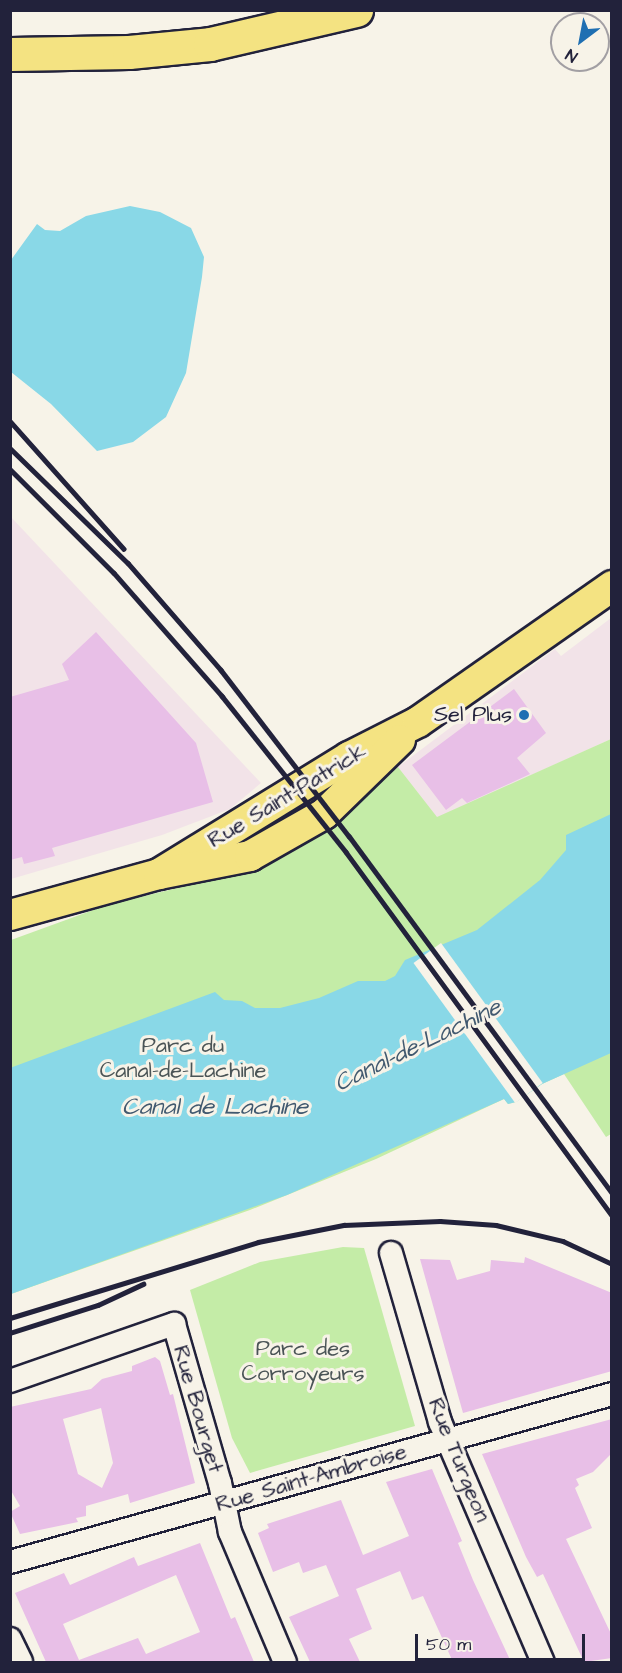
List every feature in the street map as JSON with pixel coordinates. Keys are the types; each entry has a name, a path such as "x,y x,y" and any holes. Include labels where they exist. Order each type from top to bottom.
{"highway":[{"path":"10,54 129,52 199,45 273,32 356,10"}],"main road":[{"name":"Rue Saint-Patrick","path":"10,915 159,874 237,860 283,839 336,803 418,722 612,586"}],"street":[{"name":"Rue Turgeon","path":"391,1252 448,1440 543,1662"},
{"name":"Rue Bourget","path":"10,1381 174,1324 232,1538 285,1662"},
{"name":"Rue Saint-Ambroise","path":"10,1562 612,1394"},
{"path":"10,1639 21,1662"}],"shaded area":[{"path":"10,516 261,783 230,809 162,835 11,879"},
{"path":"611,618 611,739 437,818 398,767 555,649 561,656"}],"green space":[{"name":"Parc du Canal-de-Lachine","path":"611,739 611,1134 606,1137 564,1074 542,1084 516,1102 508,1104 504,1099 376,1159 250,1210 11,1294 11,940 107,905 244,872 347,806 398,767 437,817"},
{"name":"Parc des Corroyeurs","path":"343,1247 364,1248 415,1426 250,1473 232,1438 190,1290 260,1262"}],"water":[{"path":"130,206 160,212 191,228 204,257 202,277 186,373 166,417 133,442 97,451 51,404 11,372 11,260 37,224 45,230 60,231 86,216"},
{"name":"Canal de Lachine","path":"611,814 611,1053 542,1084 516,1102 508,1104 504,1099 287,1195 11,1294 10,1068 215,992 224,1000 242,1001 255,1008 280,1008 319,998 358,981 385,981 395,976 405,960 477,930 540,880 566,850 566,835"}],"pier":[{"path":"441,943 543,1083 515,1103 413,963"}],"building":[{"path":"96,632 196,743 213,802 52,848 55,856 24,864 22,857 10,860 10,697 69,680 62,664"},
{"path":"514,689 546,733 517,758 530,774 467,803 462,798 446,810 412,765"},
{"path":"525,1257 612,1293 612,1371 463,1413 420,1259 450,1260 457,1280 490,1271 491,1260 524,1263"},
{"path":"155,1357 160,1361 170,1395 173,1394 195,1483 130,1503 128,1494 86,1506 86,1516 76,1518 78,1522 20,1534 10,1512 20,1506 10,1489 10,1407 91,1389 102,1379 132,1371 132,1366","holes":["101,1408 113,1463 102,1488 78,1474 63,1419"]},
{"path":"612,1419 612,1453 593,1472 576,1479 579,1485 575,1488 592,1528 566,1539 612,1636 612,1658 584,1662 543,1574 537,1577 526,1557 482,1454"},
{"path":"432,1469 462,1541 458,1543 473,1580 511,1662 453,1662 423,1596 412,1600 400,1571 356,1589 372,1629 349,1639 360,1662 310,1662 289,1617 339,1596 326,1565 303,1573 299,1562 273,1572 258,1533 269,1528 267,1524 341,1500 363,1555 409,1536 386,1482"},
{"path":"200,1543 231,1619 235,1617 254,1662 46,1662 15,1593 64,1573 70,1585 134,1557 138,1566","holes":["176,1575 200,1632 146,1654 138,1638 79,1660 63,1624"]}],"railway":[{"path":"10,421 124,549"},
{"path":"10,448 128,563 221,670 349,836 612,1193"},
{"path":"10,469 114,573 222,696 346,852 612,1216"},
{"path":"10,1318 258,1242 344,1225 440,1221 496,1225 563,1241 612,1264"},
{"path":"10,1333 98,1305 143,1284"}],"place":[{"name":"Sel Plus","path":"524,715"}],"water label":[{"name":"Canal-de-Lachine","path":"418,1046"}]}
